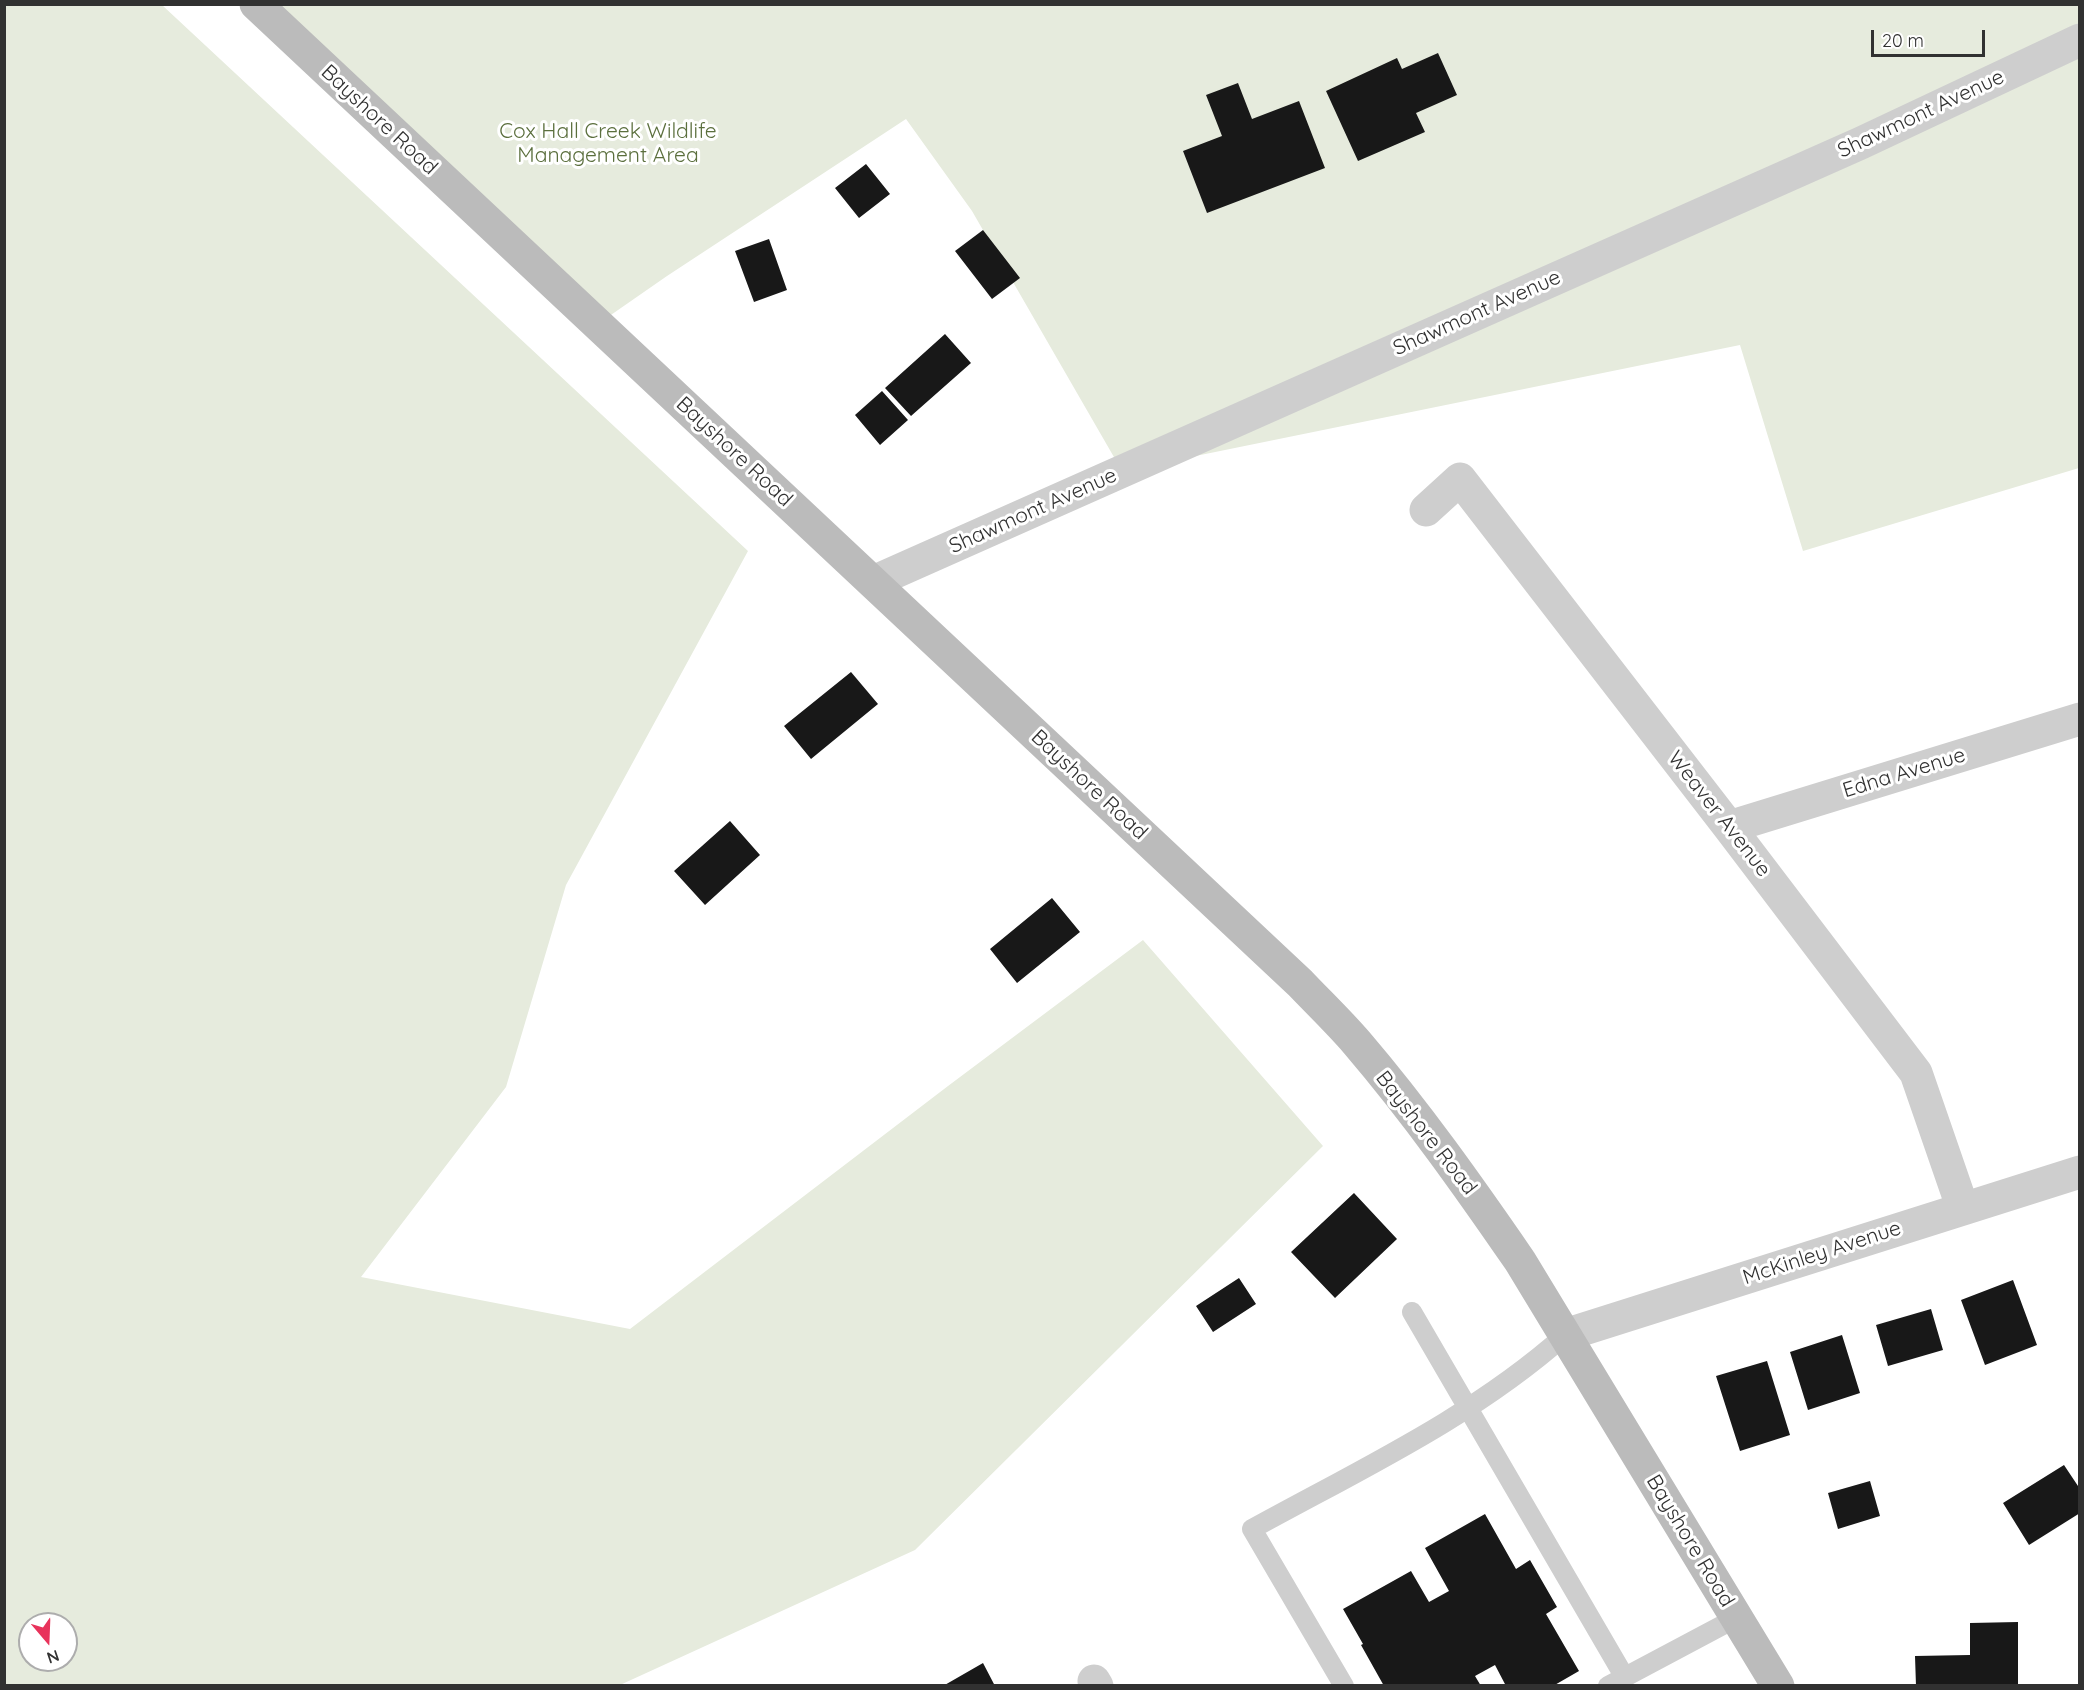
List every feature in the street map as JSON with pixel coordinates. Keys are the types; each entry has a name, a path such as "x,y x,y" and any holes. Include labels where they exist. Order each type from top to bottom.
{"main road":[{"name":"Bayshore Road","path":"256,4 1300,983 1357,1043 1479,1202 1520,1261 1778,1686"}],"street":[{"name":"Shawmont Avenue","path":"873,582 1861,143 2079,40"},
{"name":"Weaver Avenue","path":"1426,510 1460,479 1730,827 1916,1073 1963,1209"},
{"name":"Edna Avenue","path":"1730,827 2079,719"},
{"name":"McKinley Avenue","path":"1565,1335 2079,1172"}],"lane":[{"path":"1412,1312 1616,1681 1736,1618"},
{"path":"1344,1686 1252,1529 1467,1410 1532,1364 1565,1335"}],"green space":[{"path":"5,4 162,5 748,551 566,885 506,1087 361,1277 630,1329 1143,940 1323,1146 915,1550 620,1685 5,1685"},
{"name":"Cox Hall Creek Wildlife Management Area","path":"257,5 2079,5 2079,468 1803,551 1740,345 1122,471 972,211 906,119 595,326"}],"building":[{"path":"1438,53 1457,95 1416,113 1425,132 1358,161 1326,91 1397,58 1402,69"},
{"path":"1238,83 1252,119 1299,101 1325,168 1207,213 1183,151 1222,136 1206,95"},
{"path":"866,164 890,194 859,218 835,188"},
{"path":"983,230 1020,278 992,299 955,251"},
{"path":"769,239 787,290 754,302 735,251"},
{"path":"945,334 971,363 911,416 885,388"},
{"path":"882,391 908,420 880,445 855,415"},
{"path":"851,672 878,704 811,759 784,726"},
{"path":"730,821 760,855 705,905 674,871"},
{"path":"1052,898 1080,932 1017,983 990,949"},
{"path":"1354,1193 1397,1239 1335,1298 1291,1252"},
{"path":"1239,1278 1256,1304 1213,1332 1196,1306"},
{"path":"2013,1280 2037,1345 1985,1365 1961,1300"},
{"path":"1931,1309 1943,1350 1888,1366 1876,1325"},
{"path":"1842,1335 1860,1393 1808,1410 1790,1352"},
{"path":"1767,1361 1790,1435 1740,1451 1716,1376"},
{"path":"2064,1465 2080,1489 2080,1513 2029,1545 2003,1503"},
{"path":"1870,1481 1880,1516 1838,1529 1828,1493"},
{"path":"1485,1514 1516,1569 1530,1560 1557,1607 1546,1614 1579,1671 1553,1686 1506,1686 1495,1665 1475,1676 1481,1686 1384,1686 1343,1609 1411,1571 1429,1602 1449,1591 1425,1548"},
{"path":"2018,1622 2018,1686 1916,1686 1915,1656 1970,1655 1970,1623"},
{"path":"983,1663 995,1686 943,1686"}]}
